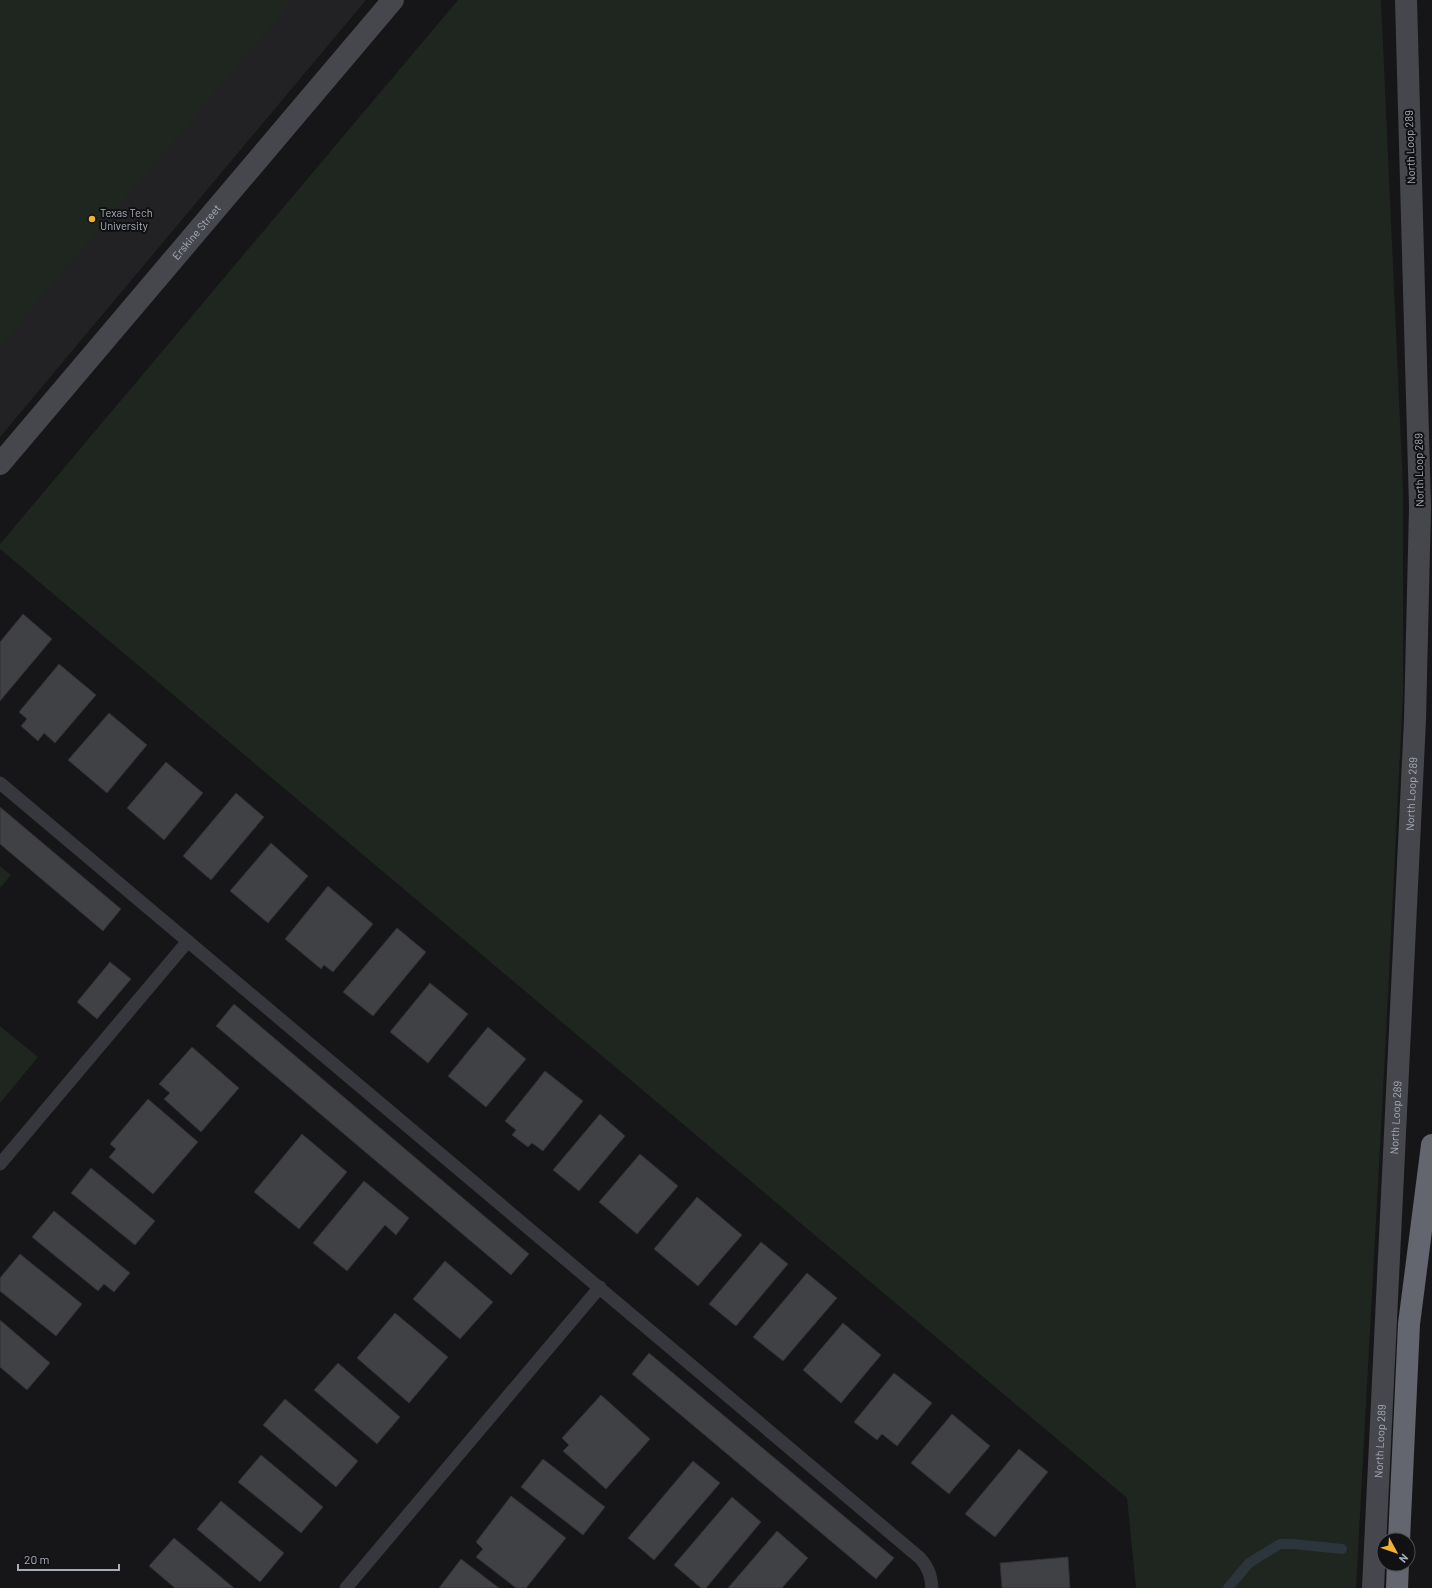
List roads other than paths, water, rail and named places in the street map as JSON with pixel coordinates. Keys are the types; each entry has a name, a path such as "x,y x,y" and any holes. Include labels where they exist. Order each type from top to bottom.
{"highway":[{"path":"1399,1532 1409,1324 1432,1145"},
{"path":"1397,1588 1398,1572"}],"main road":[{"name":"Erskine Street","path":"0,464 393,0"},
{"name":"North Loop 289","path":"1373,1588 1415,720 1420,506 1406,0"}],"lane":[{"path":"0,783 920,1558 927,1566 931,1576 932,1588"},
{"path":"0,1164 188,941"},
{"path":"346,1588 600,1287"}],"waterway":[{"path":"1228,1588 1249,1563 1280,1544 1342,1549"}],"place":[{"name":"Texas Tech University","path":"92,219"}]}
